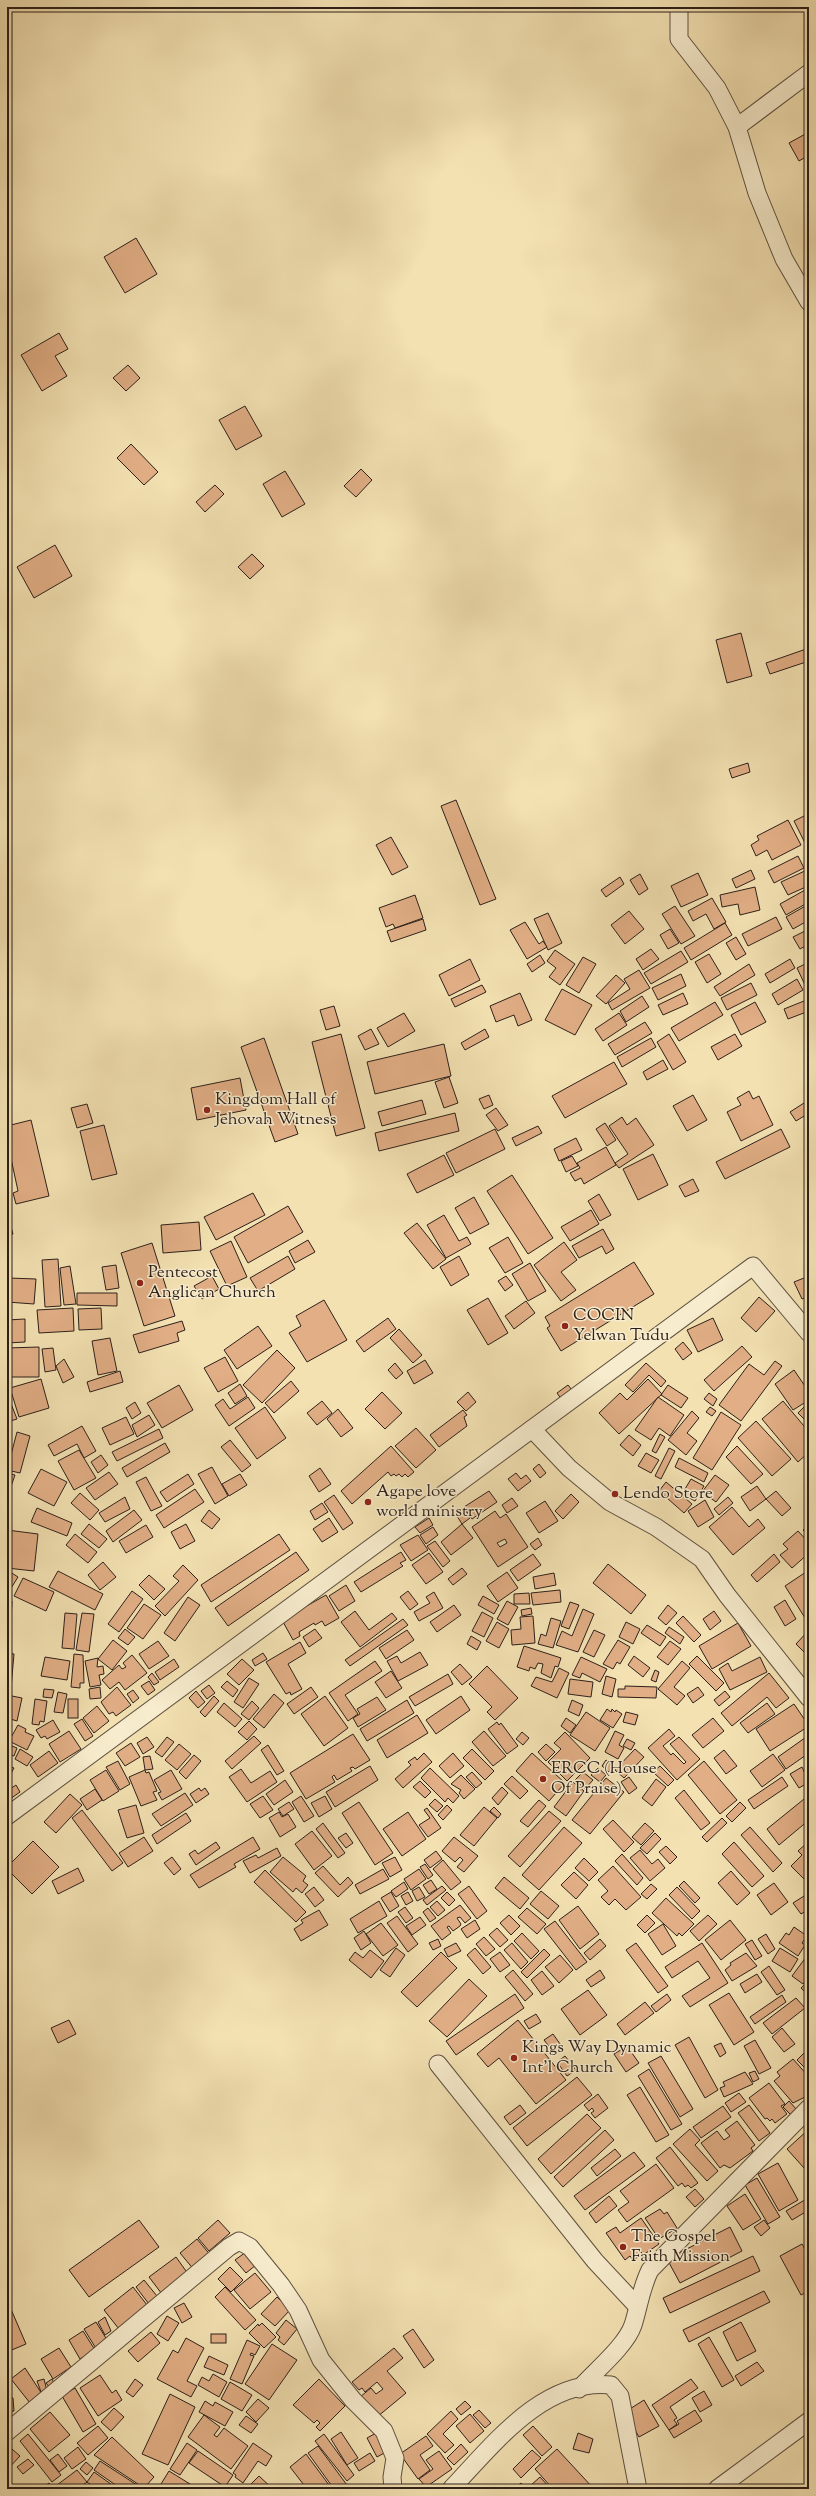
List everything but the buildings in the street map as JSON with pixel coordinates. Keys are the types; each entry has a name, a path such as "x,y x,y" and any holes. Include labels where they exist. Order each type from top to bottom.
{"street":[{"path":"679,7 679,39 717,88 737,127 757,193 784,259 809,302"},
{"path":"737,127 809,73"},
{"path":"7,1816 753,1266 809,1333"},
{"path":"532,1429 569,1468 610,1502 656,1527 702,1559 727,1595 809,1698"},
{"path":"438,2064 595,2261 637,2306"},
{"path":"579,2389 622,2343 633,2327 642,2285 650,2270 809,2108"},
{"path":"7,2432 229,2247 239,2241 250,2247 281,2285 298,2310 321,2360 353,2400 384,2432 395,2458 392,2477 393,2489"},
{"path":"451,2489 498,2439 531,2410 556,2394 598,2384 611,2385 620,2396 638,2489"},
{"path":"716,2489 809,2421"}],"place":[{"name":"Kingdom Hall of Jehovah Witness","path":"207,1110"},
{"name":"Pentecost Anglican Church","path":"140,1283"},
{"name":"COCIN Yelwan Tudu","path":"565,1326"},
{"name":"Lendo Store","path":"615,1494"},
{"name":"Agape love world ministry","path":"368,1502"},
{"name":"ERCC (House Of Praise)","path":"543,1779"},
{"name":"Kings Way Dynamic Int'l Church","path":"514,2058"},
{"name":"The Gospel Faith Mission","path":"623,2247"}]}
